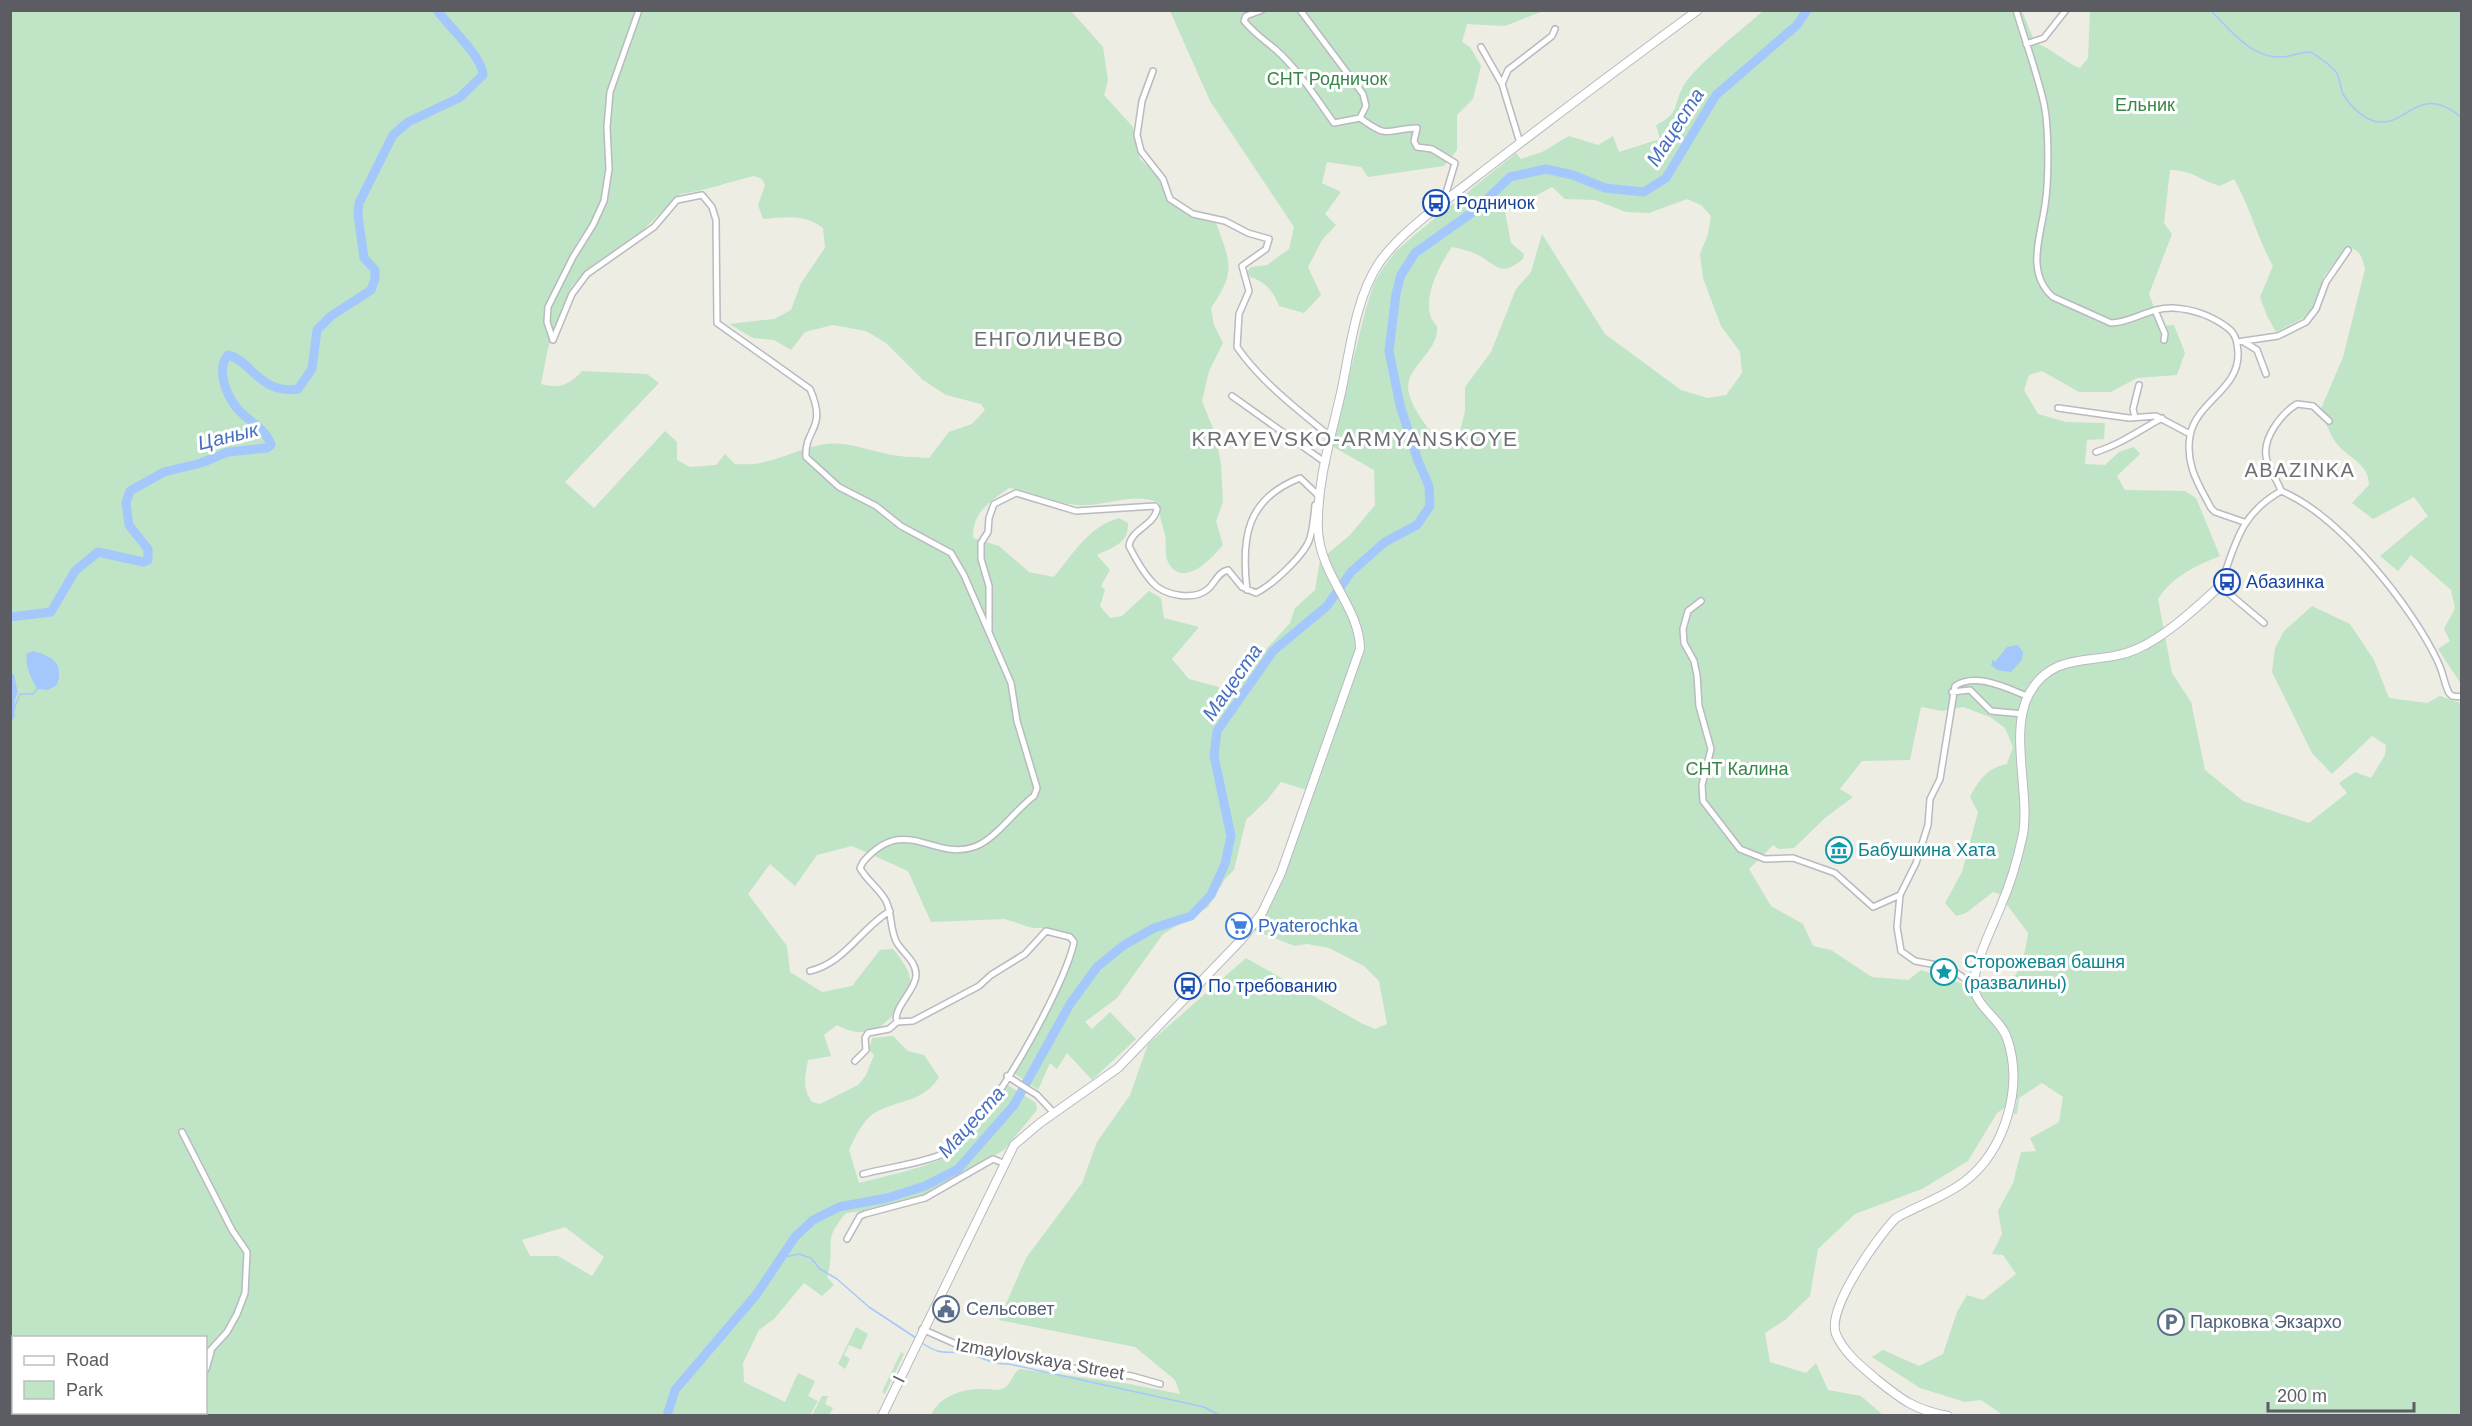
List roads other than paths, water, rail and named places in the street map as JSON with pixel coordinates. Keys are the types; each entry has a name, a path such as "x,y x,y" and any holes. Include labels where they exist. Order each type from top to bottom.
{"street":[{"path":"639,10 610,92 607,127 609,169 604,201 548,307 547,322 553,340 572,294 587,274 654,227 676,200 702,195 712,207 716,220 717,323 810,389 816,403 818,421 805,449 806,457 839,487 871,502 901,526 951,553 964,575 1011,682 1017,721 1037,788 1034,796 979,846 955,850 913,839 894,840 865,859 860,868 865,878 880,892 890,911 895,939 914,963 916,976 897,1014 897,1022"},
{"path":"1262,10 1246,16 1244,21 1259,39 1275,48 1293,67 1335,123 1360,118 1382,132 1393,133 1417,128 1414,141 1417,147 1432,149 1453,162 1456,167 1443,202"},
{"path":"1300,10 1363,94 1366,106 1360,118"},
{"path":"989,632 989,586 981,559 981,543 988,532 988,518 994,504 1016,493 1076,511 1122,509 1151,504 1156,509 1156,515 1133,535 1130,546 1152,582 1159,588 1192,597 1208,589 1221,572 1227,570 1247,590 1256,593 1263,590 1302,551 1310,539 1362,300 1370,279 1388,252 1443,202 1698,10"},
{"path":"2016,10 2044,105 2046,203 2036,261 2047,291 2072,306 2111,323 2155,310 2173,308 2209,315 2233,332 2240,342 2257,350 2266,374"},
{"path":"2026,44 2044,38 2066,10"},
{"path":"1502,84 1508,70 1552,36 1555,29"},
{"path":"1481,47 1502,84 1520,143"},
{"path":"1153,71 1138,120 1137,135 1141,151 1163,179 1170,199 1176,205 1193,214 1225,221 1248,233 1269,239 1266,249 1242,266 1249,291 1239,314 1237,347 1250,364 1293,406 1331,437"},
{"path":"2240,342 2278,336 2306,322 2316,309 2326,282 2336,272 2348,250"},
{"path":"2155,310 2165,334 2164,340"},
{"path":"2240,342 2236,372 2206,408 2190,434 2191,474 2211,508 2215,512 2244,522"},
{"path":"2135,417 2133,409 2139,385"},
{"path":"1232,396 1326,463"},
{"path":"2330,421 2313,406 2296,404 2286,411 2272,433 2265,456 2282,491 2327,518 2394,593 2439,663 2449,693 2452,696 2462,697"},
{"path":"2125,406 2133,409"},
{"path":"2058,408 2162,418 2190,434"},
{"path":"2096,452 2126,440 2138,430 2162,418"},
{"path":"921,1331 1003,1163 1017,1142 1118,1068 1241,940 1262,913 1281,873 1359,656 1359,637 1352,617 1326,568 1318,530 1319,496 1300,478 1262,501 1244,545 1247,590"},
{"path":"1974,985 1990,932 2011,878 2023,834 2025,817 2020,762 2023,714 2027,696 2042,677 2066,662 2126,653 2146,644 2220,586 2244,522 2282,491"},
{"path":"2220,586 2264,623"},
{"path":"1701,601 1688,611 1683,629 1683,643 1697,675 1701,715 1711,749 1702,784 1702,801 1740,849 1765,859 1793,858 1835,873 1873,907 1890,901 1900,894"},
{"path":"1948,1416 1925,1412 1907,1404 1859,1364 1845,1349 1835,1328 1839,1308 1854,1276 1887,1227 1896,1218 1964,1182 1987,1159 2001,1135 2012,1090 2009,1045 2002,1028 1979,999 1974,985 1948,967 1915,960 1901,951 1898,942 1898,905 1900,894 1916,863 1928,825 1930,799 1940,779 1952,692 1958,683 1977,681 2001,686 2027,696"},
{"path":"1952,692 1970,690 1991,711 2023,714"},
{"path":"1890,901 1898,905"},
{"path":"810,971 836,960 874,920 890,911"},
{"path":"855,1061 866,1050 868,1033 889,1029 897,1022 914,1021 979,986 991,975 1025,954 1046,931 1070,937 1074,942 1068,968 1047,1009 989,1110 964,1140 934,1158 863,1174"},
{"path":"1008,1076 1037,1095 1054,1113"},
{"path":"183,1132 232,1230 247,1252 245,1293 227,1332 207,1354"},
{"path":"847,1239 860,1216 925,1198 993,1159 1003,1163"},
{"name":"I","path":"882,1416 921,1331"},
{"name":"Izmaylovskaya Street","path":"921,1331 958,1345 1037,1358 1089,1371 1132,1376 1160,1384"},
{"path":"207,1366 212,1351"}],"water":[{"path":"2018,645 2023,652 2022,660 2011,672 1997,670 1991,665 1993,659 1995,662 2007,647"},
{"path":"34,651 52,659 58,667 57,685 48,690 37,689 29,671 26,662 27,653"}],"waterway":[{"name":"Цанык","path":"10,617 51,612 75,571 98,552 143,562 148,560 148,549 129,525 126,503 130,491 164,472 201,463 228,452 267,448 271,445 265,434 240,412 229,395 224,381 224,361 228,355 236,358 274,387 298,389 312,369 317,330 331,316 371,290 375,270 364,258 358,215 359,203 393,135 408,122 459,98 483,75 477,59 437,10"},
{"name":"Мацеста","path":"667,1416 675,1390 756,1295 795,1237 813,1220 839,1207 887,1198 925,1186 958,1169 1014,1105 1070,1004 1097,967 1124,945 1154,928 1191,916 1211,895 1225,864 1231,836 1214,756 1217,731 1273,651 1327,606 1351,572 1385,542 1417,525 1430,506 1429,486 1418,461 1400,405 1389,351 1396,294 1401,275 1415,253 1477,209 1510,177 1546,169 1573,175 1605,188 1644,192 1666,178 1716,95 1797,25 1807,10"},
{"path":"2210,10 2242,42 2261,53 2283,57 2311,52 2333,69 2346,98 2356,110 2369,119 2385,122 2423,105 2434,104 2447,108 2462,118"},
{"name":"Цанык","path":"10,677 13,692 10,700"},
{"path":"12,714 20,694 33,694 37,689"},
{"name":"Цанык","path":"10,701 10,716"},
{"path":"771,1271 785,1257 799,1254 811,1258 820,1269 837,1279 869,1307 916,1338"},
{"path":"922,1343 941,1352 968,1354 998,1363 1204,1407 1221,1416"}],"place":[{"name":"Родничок","path":"1436,203"},
{"name":"Абазинка","path":"2227,582"},
{"name":"Бабушкина Хата","path":"1839,850"},
{"name":"Pyaterochka","path":"1239,926"},
{"name":"Сторожевая башня (развалины)","path":"1944,972"},
{"name":"По требованию","path":"1188,986"},
{"name":"Сельсовет","path":"946,1309"},
{"name":"Парковка Экзархо","path":"2171,1322"}],"district":[{"name":"ЕНГОЛИЧЕВО","path":"1049,339"},
{"name":"KRAYEVSKO-ARMYANSKOYE","path":"1355,439"},
{"name":"ABAZINKA","path":"2300,470"}],"park label":[{"name":"СНТ Родничок","path":"1327,79"},
{"name":"Ельник","path":"2145,105"},
{"name":"СНТ Калина","path":"1737,769"}]}
